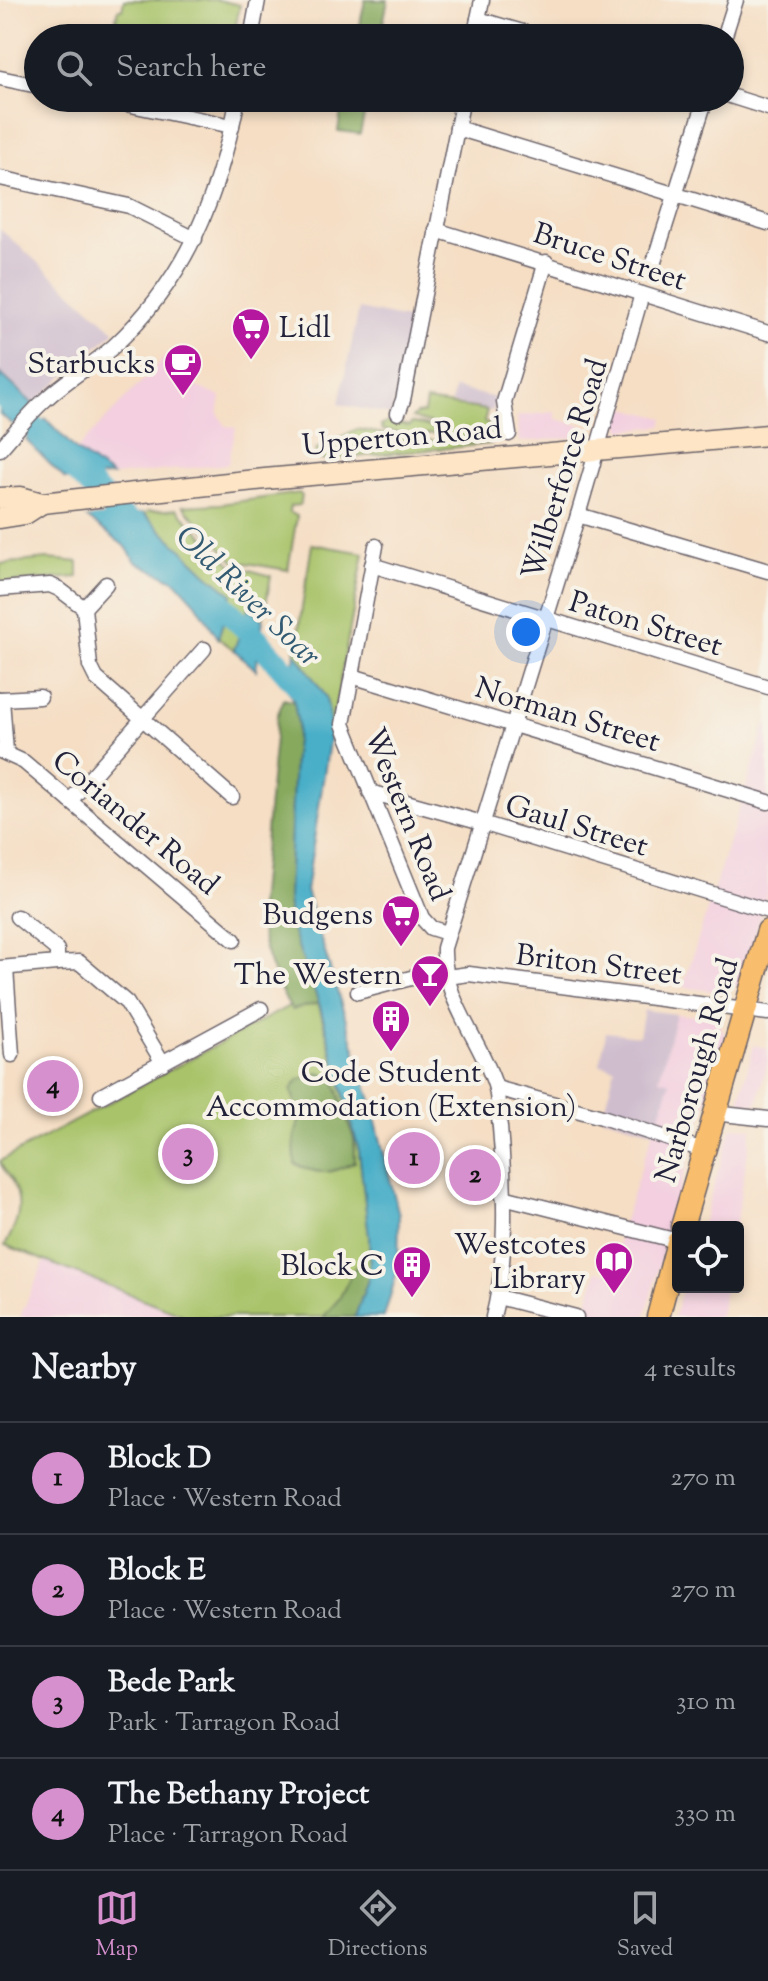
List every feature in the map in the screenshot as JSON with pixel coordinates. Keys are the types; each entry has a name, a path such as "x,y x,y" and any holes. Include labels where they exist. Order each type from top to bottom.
{"main road":[{"name":"Narborough Road","path":"684,1221 768,931"},
{"path":"658,1317 672,1264"}],"street":[{"path":"254,24 258,0"},
{"path":"477,24 482,0"},
{"path":"728,24 736,0"},
{"path":"478,19 495,24"},
{"path":"0,78 24,83"},
{"path":"744,100 768,108"},
{"path":"164,112 232,126"},
{"path":"0,449 46,398 83,372 135,326 178,269 195,239 218,183 235,112"},
{"path":"398,413 460,112"},
{"path":"652,268 702,112"},
{"path":"457,128 768,223"},
{"path":"0,178 129,206 195,239"},
{"name":"Bruce Street","path":"436,230 768,333"},
{"path":"509,434 504,402 546,262"},
{"name":"Wilberforce Road","path":"447,933 578,515 642,294"},
{"name":"Upperton Road","path":"0,518 25,514 42,503 66,499 598,448 768,435"},
{"name":"Upperton Road","path":"0,498 21,497 42,503"},
{"path":"578,515 768,571"},
{"name":"Western Road","path":"376,546 343,724 422,918 431,928 447,933 444,948 446,973 469,1032 496,1088 503,1197 498,1297 493,1317"},
{"name":"Paton Street","path":"372,565 768,687"},
{"path":"84,608 106,584"},
{"path":"0,589 50,585 84,608 90,666 96,678 232,797"},
{"path":"70,801 204,649"},
{"name":"Norman Street","path":"352,676 768,802"},
{"path":"3,752 1,699 40,697"},
{"name":"Coriander Road","path":"3,752 24,762 234,940"},
{"name":"Gaul Street","path":"370,792 768,911"},
{"path":"17,917 57,950 57,963"},
{"path":"12,1055 3,968 79,962 127,1003 163,1063"},
{"name":"Briton Street","path":"358,992 446,973 469,974 768,1013"},
{"path":"101,1096 261,1009"},
{"path":"496,1088 602,1117 703,1150"},
{"path":"714,1113 768,1119"},
{"path":"503,1197 672,1240"},
{"path":"498,1297 576,1317"}],"shaded area":[{"path":"0,229 115,331 33,404 0,373"},
{"path":"359,309 411,320 391,415 339,404"},
{"path":"168,354 168,358 198,387 221,397 218,414 226,426 236,428 228,464 112,476 76,450"},
{"path":"455,388 496,398 493,411 451,403"},
{"path":"622,407 664,418 662,426 622,430 618,423"},
{"path":"555,412 556,419 593,428 590,436 520,442 517,416"},
{"path":"768,717 768,890 759,922 739,985 720,992 683,987"},
{"path":"644,1010 676,1014 659,1079 670,1082 655,1132 602,1117 615,1068 600,1064 606,1032 639,1036"},
{"path":"676,1014 716,1018 726,1037 645,1317 584,1317 597,1271 610,1273 669,1082 659,1079"},
{"path":"754,1045 768,1049 768,1061 757,1104 742,1103 740,1098"},
{"path":"732,1127 752,1128 736,1221 703,1221"},
{"path":"45,1260 188,1317 20,1317"},
{"path":"681,1293 724,1293 720,1317 674,1317"}],"green space":[{"path":"124,0 218,0 240,5 236,24 115,24 118,9 122,9"},
{"path":"365,0 388,0 383,24 360,24"},
{"path":"341,112 365,112 360,134 338,131"},
{"path":"426,401 487,410 484,422 489,424 492,440 445,435 439,426 412,418 424,413"},
{"path":"388,422 422,425 439,433 417,435 383,430 381,426"},
{"path":"357,429 408,439 492,444 322,460 315,457 316,450"},
{"path":"299,493 302,496 300,505 290,506 289,512 297,516 288,570 234,561 183,506 220,504"},
{"path":"177,509 232,565 271,576 263,620 250,608 234,650 218,638 232,594 142,512"},
{"path":"312,544 364,553 331,729 326,697 295,652"},
{"path":"47,559 78,562 78,577 0,583 0,564"},
{"path":"284,699 294,702 298,725 288,898 291,927 319,1003 292,1010 270,965 258,916 277,716"},
{"path":"315,992 359,1151 370,1274 355,1317 188,1317 5,1245 16,1222 18,1199 0,1161"},
{"path":"319,1073 334,1079 354,1139 355,1162 325,1172 295,1164 294,1139 300,1117 291,1090 299,1079"},
{"path":"355,1267 370,1274 355,1317 323,1317 339,1299"}],"water":[{"path":"0,373 33,404 12,424 0,414"},
{"path":"46,419 76,450 112,476 65,479 26,440"},
{"path":"142,512 232,594 218,638 196,603 176,581 136,562 126,547 86,517"},
{"path":"249,607 263,620 256,670 234,650"},
{"path":"295,652 326,697 331,729 306,891 370,1097 399,1215 398,1269 384,1317 355,1317 370,1274 359,1151 319,1003 291,927 288,898 298,725 289,691"}],"pier":[{"path":"142,508 148,512 82,518 85,513"}],"waterway":[{"name":"Old River Soar","path":"0,393 143,535"},
{"name":"Old River Soar","path":"204,588 257,639 311,700"}],"place":[{"name":"Lidl","path":"251,361"},
{"name":"Starbucks","path":"183,397"},
{"name":"Budgens","path":"401,948"},
{"name":"The Western","path":"430,1008"},
{"name":"Code Student Accommodation (Extension)","path":"391,1053"},
{"name":"The Bethany Project","path":"53,1086"},
{"name":"Bede Park","path":"188,1154"},
{"name":"Block D","path":"414,1158"},
{"name":"Block E","path":"475,1175"},
{"name":"Westcotes Library","path":"614,1295"},
{"name":"Block C","path":"412,1299"}]}
